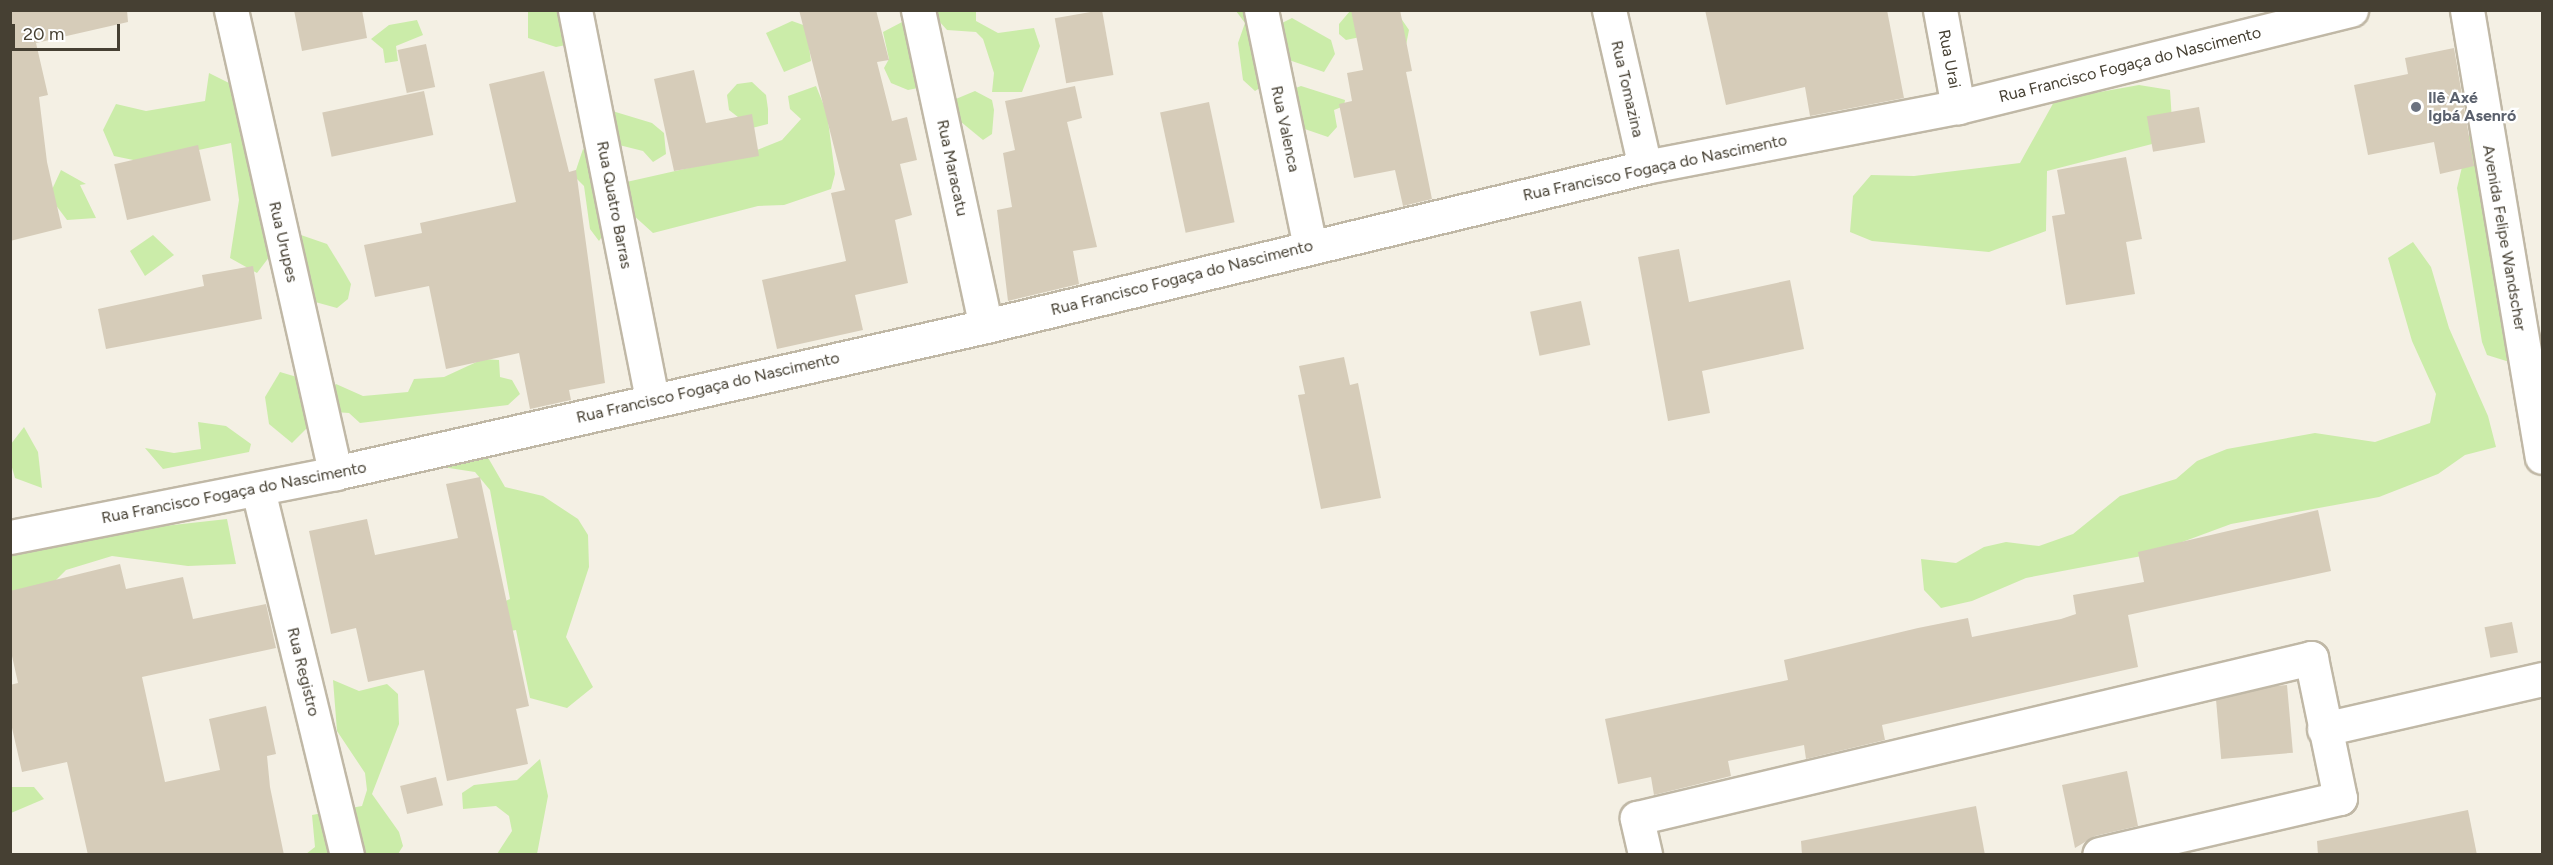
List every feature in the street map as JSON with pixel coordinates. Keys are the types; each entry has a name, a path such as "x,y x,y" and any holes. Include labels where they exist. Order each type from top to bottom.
{"street":[{"name":"Rua Urupes","path":"231,10 335,473"},
{"name":"Rua Quatro Barras","path":"575,10 652,399"},
{"name":"Rua Maracatu","path":"918,10 986,326"},
{"name":"Rua Valenca","path":"1261,10 1310,247"},
{"name":"Rua Tomazina","path":"1609,10 1645,167"},
{"name":"Rua Urai","path":"1940,10 1958,107"},
{"name":"Rua Francisco Fogaça do Nascimento","path":"10,537 258,490 335,473 652,399 986,326 1645,167 1958,107 2350,10"},
{"name":"Avenida Felipe Wandscher","path":"2463,13 2542,457"},
{"name":"Rua Registro","path":"258,490 347,855"},
{"path":"1645,855 1637,818 2311,658 2340,798 2098,855"},
{"path":"2324,729 2542,679"}],"green space":[{"path":"528,11 581,11 571,44 556,47 528,38"},
{"path":"930,11 976,11 976,21 998,33 1034,28 1040,46 1022,92 992,92 994,73 983,39 976,32 947,30"},
{"path":"1236,11 1253,11 1263,86 1255,91 1243,80 1238,43 1245,23"},
{"path":"1350,11 1396,11 1409,30 1405,50 1365,36 1346,40 1339,34 1339,24"},
{"path":"1292,18 1331,40 1335,54 1324,72 1283,58 1276,26"},
{"path":"417,20 423,35 396,46 398,61 385,63 383,49 371,39 389,25"},
{"path":"792,21 806,26 811,61 784,72 766,33"},
{"path":"904,21 918,88 908,90 891,83 884,68 889,59 883,32"},
{"path":"209,73 235,86 276,248 257,273 230,258 239,200 231,143 143,162 114,156 103,130 116,104 146,111 205,101"},
{"path":"752,82 766,95 768,124 752,128 729,110 727,95 737,84"},
{"path":"2139,85 2170,90 2172,121 2152,144 2047,171 2046,231 1989,252 1872,241 1850,232 1853,196 1871,175 1914,176 2020,163 2055,100"},
{"path":"816,86 827,113 835,174 831,189 784,205 758,206 653,233 632,214 622,183 742,156 782,140 801,119 790,109 788,96"},
{"path":"1301,86 1345,100 1344,106 1334,110 1337,127 1328,137 1296,126 1293,89"},
{"path":"975,91 992,100 994,110 992,134 983,140 955,117 951,101"},
{"path":"609,110 652,123 664,133 666,154 653,162 643,151 615,144"},
{"path":"2471,129 2516,364 2487,355 2482,342 2457,188"},
{"path":"583,149 595,158 607,229 599,241 590,229 584,186 574,176"},
{"path":"61,170 86,184 80,185 96,218 67,220 49,196"},
{"path":"298,234 327,244 351,284 348,299 337,308 308,300"},
{"path":"153,235 174,255 145,276 130,251"},
{"path":"2413,242 2431,267 2449,328 2488,416 2496,447 2465,455 2438,474 2379,497 2231,524 2147,555 2026,578 1972,601 1941,608 1924,590 1921,559 1956,563 1984,547 2006,542 2039,546 2073,534 2120,496 2176,479 2197,461 2227,449 2315,433 2375,442 2430,423 2436,394 2412,341 2388,258"},
{"path":"483,359 499,360 500,377 512,380 520,394 508,405 360,423 349,413 335,412 325,394 336,384 363,396 408,392 414,379 444,377"},
{"path":"280,372 307,380 314,421 292,443 269,424 265,397"},
{"path":"198,422 226,426 251,444 249,452 163,469 145,448 174,453 201,449"},
{"path":"24,427 38,452 42,488 15,478 11,464 11,444"},
{"path":"479,442 505,487 543,496 578,519 588,535 589,567 566,637 593,687 567,708 530,698 516,630 485,636 494,606 510,599 490,490 475,472 429,465"},
{"path":"227,519 236,564 188,566 112,556 66,570 55,581 11,592 11,550 74,536"},
{"path":"333,680 359,691 387,684 398,694 399,724 372,794 399,832 403,846 398,854 306,854 315,847 312,815 362,806 367,790 365,773 337,731"},
{"path":"540,759 548,796 537,854 497,854 512,831 509,816 496,806 463,809 462,793 474,785 517,780"},
{"path":"11,787 34,787 44,799 11,813"}],"building":[{"path":"10,10 127,10 128,22 36,43 48,95 39,97 47,162 62,228 10,241"},
{"path":"294,10 362,10 367,38 302,51"},
{"path":"799,10 876,10 889,60 877,62 892,121 907,117 917,160 900,164 912,215 895,220 908,283 855,295 863,330 777,349 762,280 846,261 831,193 845,190"},
{"path":"1102,10 1113,75 1066,83 1055,18"},
{"path":"1351,10 1400,10 1412,71 1406,72 1432,199 1403,206 1395,170 1354,178 1339,104 1352,101 1347,73 1363,70"},
{"path":"1705,10 1887,10 1904,98 1810,116 1805,87 1726,105"},
{"path":"426,44 435,87 407,93 398,50"},
{"path":"2454,48 2474,166 2440,174 2434,142 2368,155 2354,85 2408,74 2405,58"},
{"path":"694,70 706,123 752,114 759,156 674,171 654,79"},
{"path":"544,71 569,172 576,170 605,383 569,390 571,400 530,409 519,353 446,369 429,286 375,297 364,245 422,233 420,223 516,202 489,84"},
{"path":"1075,86 1082,118 1067,122 1097,247 1073,251 1079,284 1008,301 997,210 1012,207 1003,153 1015,150 1005,101"},
{"path":"424,91 433,135 332,157 322,113"},
{"path":"1209,102 1235,222 1186,233 1160,112"},
{"path":"2199,107 2205,142 2153,152 2147,116"},
{"path":"198,145 211,201 127,220 114,164"},
{"path":"2126,157 2142,239 2126,242 2135,294 2066,305 2052,216 2065,214 2057,170"},
{"path":"1679,249 1689,302 1790,280 1804,349 1702,371 1710,413 1668,421 1638,257"},
{"path":"253,266 262,319 106,349 98,309 204,286 202,275"},
{"path":"1581,301 1590,345 1539,356 1530,312"},
{"path":"1344,357 1350,385 1358,383 1381,498 1321,509 1298,395 1305,394 1299,366"},
{"path":"480,477 529,706 516,709 528,764 447,781 424,670 368,682 356,628 331,634 309,531 367,519 375,555 458,538 446,484"},
{"path":"2318,510 2331,571 2128,615 2138,667 1882,725 1885,740 1806,759 1804,745 1728,761 1731,776 1654,795 1651,777 1618,784 1605,719 1788,680 1784,660 1918,628 1968,618 1972,637 2061,619 2076,614 2073,595 2144,582 2138,552"},
{"path":"120,564 126,589 183,577 193,619 266,604 276,648 142,677 165,782 220,770 209,719 266,706 276,754 267,756 270,787 284,855 88,855 67,762 22,772 10,719 10,685 18,683 10,647 10,591"},
{"path":"2512,622 2518,652 2490,658 2485,627"},
{"path":"2287,685 2293,753 2221,759 2215,691"},
{"path":"2127,771 2138,826 2095,836 2075,848 2062,785"},
{"path":"436,777 443,805 407,814 400,786"},
{"path":"1976,806 1985,855 1802,855 1801,841"},
{"path":"2468,810 2477,855 2318,855 2317,841"}],"place":[{"name":"Ilê Axé Igbá Asenró","path":"2416,107"}]}
